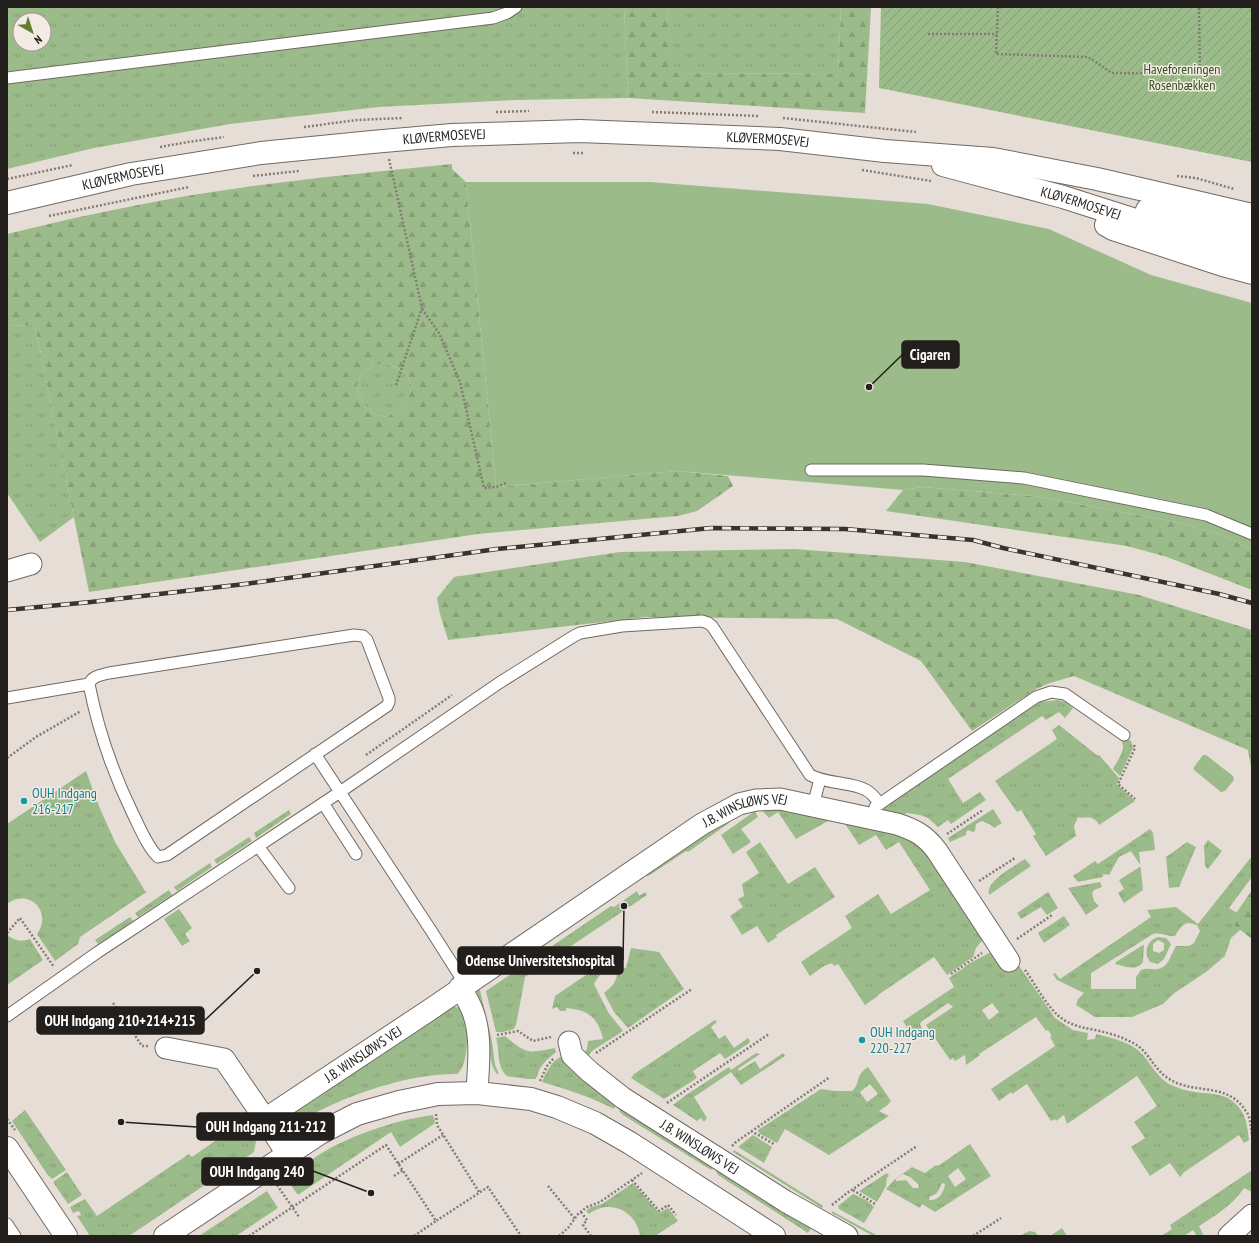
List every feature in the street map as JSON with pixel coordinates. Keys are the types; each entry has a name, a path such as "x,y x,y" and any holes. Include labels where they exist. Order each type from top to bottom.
{"main road":[{"name":"KLØVERMOSEVEJ","path":"7,202 131,174 261,153 452,135 580,131 780,139 993,159 1097,179 1252,215"},
{"name":"KLØVERMOSEVEJ","path":"885,150 1063,197 1211,244 1252,254"},
{"path":"1063,197 1102,199 1252,235"},
{"path":"1063,197 1113,229 1252,273"},
{"path":"165,1236 265,1168 320,1133 357,1114 399,1102 438,1094 477,1093 531,1099 557,1107 595,1123 642,1150 774,1236"},
{"path":"8,1151 66,1236"}],"street":[{"path":"7,571 31,564"},
{"name":"J.B. WINSLØWS VEJ","path":"265,1119 702,824 739,804 756,800 780,799 861,816 914,830 932,844 1003,951"},
{"path":"463,986 475,1016 477,1030 477,1093"},
{"name":"J.B. WINSLØWS VEJ","path":"569,1042 572,1054 590,1072 623,1098 785,1201 846,1236"},
{"path":"166,1048 224,1059 287,1154"},
{"path":"1229,1236 1252,1214"}],"lane":[{"path":"7,78 493,18 507,13 516,7"},
{"path":"812,470 923,470 1024,478 1206,515 1252,534"},
{"path":"7,1016 98,952 340,792 538,657 580,633 622,626 702,621 708,623 712,626 807,772 810,775 820,779 863,788 880,804"},
{"path":"7,698 89,684 97,676 109,673 354,635 363,636 367,640 389,698 389,702 381,710 166,855 158,857 138,824 120,787 105,749 89,684"},
{"path":"861,816 1036,697 1052,692 1066,694 1124,735"},
{"path":"315,754 435,937 463,986"},
{"path":"813,806 820,779"},
{"path":"322,803 356,854"},
{"path":"258,846 289,888"},
{"path":"7,1224 15,1236"}],"path":[{"path":"998,7 996,54 1088,57 1112,73 1200,74 1199,7"},
{"path":"928,34 997,34"},
{"path":"570,153 585,153"},
{"path":"389,159 422,308 439,333 460,382 484,488 496,487 506,483"},
{"path":"382,161 396,159"},
{"path":"857,169 935,181"},
{"path":"252,176 305,170"},
{"path":"45,216 191,186"},
{"path":"396,385 422,308"},
{"path":"7,758 36,737 93,705"},
{"path":"1124,735 1132,740 1135,748 1118,784 1134,799"},
{"path":"932,844 983,810"},
{"path":"964,892 1015,858"},
{"path":"951,974 1003,951 1052,915"},
{"path":"7,933 20,918 61,978"},
{"path":"1003,951 1020,961 1051,1007 1065,1021 1079,1027 1120,1037 1136,1045 1159,1071 1171,1080 1192,1087 1216,1090 1234,1096 1248,1114 1252,1135"},
{"path":"581,1063 692,989"},
{"path":"113,1003 142,1046 166,1048"},
{"path":"496,1035 518,1031 533,1041 551,1037 569,1042 547,1066 531,1099"},
{"path":"655,1119 667,1103 769,1034"},
{"path":"720,1160 736,1142 830,1077"},
{"path":"438,1094 436,1115 437,1125 479,1192"},
{"path":"751,1131 774,1144"},
{"path":"398,1164 443,1135"},
{"path":"249,1236 386,1145 436,1221"},
{"path":"819,1220 832,1205 917,1146"},
{"path":"265,1168 299,1217"},
{"path":"394,1176 403,1170"},
{"path":"559,1236 587,1207 600,1202 632,1180 659,1210 668,1205 676,1214"},
{"path":"548,1186 575,1218"},
{"path":"414,1236 488,1187 521,1236"},
{"path":"853,1190 875,1204"},
{"path":"581,1212 587,1220 583,1225 591,1236"},
{"path":"973,1236 1001,1218"}],"green space":[{"path":"7,7 624,7 628,98 515,100 379,107 230,124 94,148 7,169"},
{"path":"624,7 667,7 671,73 838,74 841,7 871,7 865,113 628,98"},
{"path":"667,7 841,7 838,74 670,73"},
{"name":"Haveforeningen Rosenbækken","path":"881,7 1252,7 1252,162 879,88"},
{"path":"452,164 452,169 466,182 496,487 678,471 728,476 733,486 697,511 678,516 478,534 89,592 35,325 7,326 7,234 99,213 222,190","holes":["374,364 387,364 406,372 412,386 407,405 387,417 368,412 356,388 360,377"]},
{"path":"466,182 650,182 928,204 1049,229 1151,275 1252,303 1252,549 1218,534 1176,522 1035,496 922,487 903,490 678,471 496,487"},
{"path":"35,325 74,517 40,542 7,493 7,326"},
{"path":"374,364 387,364 406,372 412,386 408,405 387,417 368,412 356,388 360,377"},
{"path":"922,487 1035,496 1176,522 1218,534 1252,549 1252,590 1167,557 1127,546 886,511 903,490"},
{"path":"795,549 965,562 1139,595 1252,630 1252,772 1248,750 1074,676 1036,689 972,731 921,661 837,619 646,617 448,640 437,598 454,577 620,552"},
{"path":"1058,700 1066,702 1073,708 1065,718 1059,712 1046,720 1042,716 948,779 963,803 980,792 986,800 951,824 948,820 938,827 928,818 920,815 907,813 900,816 880,812 882,809 1032,707 1040,702"},
{"path":"1059,725 1098,756 1099,755 1119,778 1117,784 1135,801 1099,825 1094,819 1078,817 1074,826 1076,836 1046,856 1033,836 1036,834 1021,810 1017,812 995,781 1057,739 1052,730"},
{"path":"1126,737 1131,741 1133,748 1120,776 1113,769 1122,752 1122,742"},
{"path":"1203,755 1206,755 1233,776 1234,780 1225,791 1221,792 1194,770 1194,767"},
{"path":"86,771 98,804 115,842 147,894 145,893 80,937 78,944 55,961 37,934 41,926 42,918 40,910 36,904 23,898 7,904 7,824"},
{"path":"758,806 780,807 828,819 828,821 796,839 778,812 769,818"},
{"path":"993,809 1002,823 994,828 982,821 976,824 975,831 973,832 968,830 966,835 950,842 948,838"},
{"path":"289,810 291,814 256,838 254,833"},
{"path":"755,811 758,817 741,829 751,842 733,854 721,835"},
{"path":"726,819 729,823 688,852 686,851 650,875 647,876 645,874"},
{"path":"842,819 920,841 986,936 976,948 973,957 947,975 934,957 865,1005 838,964 834,966 832,963 824,966 810,976 801,962 852,928 845,916 878,894 891,914 930,890 899,842 886,850 876,835 859,845"},
{"path":"1150,829 1153,833 1155,850 1139,852 1140,865 1131,851 1119,857 1109,875 1103,874 1103,877 1078,882 1073,876 1095,861 1098,864"},
{"path":"249,837 252,841 217,864 214,860"},
{"path":"1208,840 1222,851 1208,869 1205,866 1204,846"},
{"path":"760,842 788,884 815,867 835,897 776,935 777,937 768,943 757,926 742,935 730,916 743,907 738,899 744,896 742,884 759,873 746,852"},
{"path":"1187,842 1196,847 1179,887 1169,888 1166,857"},
{"path":"1252,856 1252,877 1229,908 1242,916 1248,923 1231,938 1225,956 1206,972 1173,994 1163,1004 1132,1017 1095,1017 1076,1005 1078,999 1084,993 1057,980 1053,974 1055,973 1060,979 1151,917 1147,910 1176,907 1198,924","holes":["1189,923 1197,925 1200,931 1194,943 1189,946 1176,946 1169,960 1162,968 1141,970 1136,977 1136,989 1091,989 1091,973 1153,934 1175,936 1184,925"]},
{"path":"1025,859 1031,866 989,895 989,890 996,879"},
{"path":"210,863 212,867 177,891 174,887"},
{"path":"1141,866 1143,890 1124,903 1118,893 1124,889 1119,880"},
{"path":"1100,882 1102,887 1094,890 1092,893 1094,901 1099,906 1086,915 1068,888"},
{"path":"169,890 172,895 138,917 135,913"},
{"path":"1252,890 1252,939 1230,922"},
{"path":"637,891 639,896 645,892 647,895 525,977 514,1029 496,1032 486,991 611,906 614,907"},
{"path":"1048,892 1058,908 1047,915 1041,907 1021,919 1017,913"},
{"path":"179,909 192,928 185,934 190,941 182,946 164,919"},
{"path":"1064,916 1070,925 1044,943 1038,933"},
{"path":"130,917 133,921 98,944 95,940"},
{"path":"7,935 18,940 30,939 43,960 7,985"},
{"path":"1158,937 1166,938 1171,944 1164,959 1158,964 1150,962 1147,955 1147,947 1154,939","holes":["1158,940 1164,943 1164,950 1159,953 1153,951 1153,944"]},
{"path":"1143,945 1143,962 1140,965 1130,968 1115,964 1116,962"},
{"path":"631,948 659,952 684,989 628,1028 614,1012 604,993 612,985 617,975 610,973 612,967 626,968"},
{"path":"995,950 1017,963 1055,1018 1073,1030 1088,1033 1087,1040 1095,1039 1096,1034 1121,1041 1133,1047 1143,1055 1158,1074 1169,1084 1189,1091 1218,1095 1231,1100 1243,1113 1249,1140 1244,1143 1239,1135 1183,1173 1180,1177 1170,1163 1150,1176 1131,1147 1145,1138 1134,1122 1157,1106 1137,1076 1067,1124 1064,1115 1056,1121 1055,1119 1051,1121 1027,1084 1012,1094 1011,1092 999,1101 991,1089 1055,1046 1050,1037 1052,1036 1048,1030 1046,1031 1036,1017 979,1054 980,1055 966,1065 965,1055 955,1061 953,1058 950,1060 926,1025 953,1007 948,1003 921,1022 920,1024 922,1028 912,1035 903,1021 954,987 949,978 972,962","holes":["992,1003 999,1012 989,1020 982,1010"]},
{"path":"605,962 604,971 594,984 608,1012 623,1031 592,1051 588,1057 584,1053 587,1049 588,1041 603,1039 601,1031 595,1020 586,1013 574,1009 566,1008 566,1011 560,1011 557,1007 552,1009 555,996"},
{"path":"479,986 492,1041 495,1065 499,1074 497,1074 492,1065 487,1032 477,996"},
{"path":"450,1006 461,1008 467,1029 465,1058 461,1070 457,1074 427,1076 395,1082 379,1087 330,1105 292,1126 286,1125 280,1120 316,1099"},
{"path":"715,1020 717,1022 711,1027 719,1039 725,1035 734,1048 748,1038 750,1041 749,1043 725,1059 720,1053 693,1071 697,1078 664,1099 631,1078 634,1074"},
{"path":"505,1036 518,1047 528,1051 539,1051 555,1048 556,1052 542,1065 535,1079 507,1076 501,1068 496,1038"},
{"path":"756,1053 760,1054 738,1069 739,1071 755,1061 760,1069 783,1053 785,1056 741,1085 731,1072 694,1097 707,1118 704,1122 701,1118 697,1121 673,1105 729,1067 731,1070"},
{"path":"561,1057 617,1102 614,1109 578,1094 542,1082 554,1061"},
{"path":"868,1067 891,1101 879,1111 889,1116 829,1155 785,1129 777,1143 759,1133 758,1130 821,1089 852,1091 864,1070","holes":["870,1084 878,1094 867,1102 860,1092"]},
{"path":"621,1106 714,1165 711,1170 623,1115 619,1111"},
{"path":"25,1110 66,1170 52,1179 47,1174 12,1121"},
{"path":"433,1115 435,1121 434,1124 400,1147 391,1132 298,1195 285,1177 332,1147 356,1136 394,1123"},
{"path":"245,1126 254,1129 257,1136 254,1152 129,1236 90,1236 77,1216 81,1215 79,1211 73,1213 70,1207 85,1199 97,1216 189,1154 192,1157 228,1132"},
{"path":"753,1135 772,1147 764,1163 738,1147"},
{"path":"970,1144 991,1176 935,1212 922,1204 920,1208 886,1189 894,1180 912,1167 925,1173 936,1165 938,1166","holes":["958,1168 966,1179 955,1187 948,1176","903,1174 910,1177 919,1185 918,1188 913,1188 906,1180 896,1181 896,1179","942,1183 945,1184 940,1196 929,1200 930,1196 937,1193"]},
{"path":"734,1150 817,1202 823,1206 822,1208 733,1152"},
{"path":"719,1169 812,1227 808,1233 718,1175 716,1172"},
{"path":"1252,1170 1252,1192 1244,1188 1235,1200 1218,1214 1199,1226 1204,1236 1197,1236 1193,1230 1184,1236 1161,1236 1172,1229 1170,1225"},
{"path":"67,1172 82,1195 68,1204 53,1182"},
{"path":"887,1173 889,1176 887,1178 886,1186 877,1202 859,1191"},
{"path":"633,1183 659,1213 668,1208 678,1221 655,1236 640,1236 638,1227 634,1220 621,1210 613,1207 605,1207 597,1209 589,1214 586,1211 591,1207 602,1204"},
{"path":"267,1191 278,1208 236,1236 199,1236"},
{"path":"853,1194 866,1200 874,1207 864,1223 839,1209 838,1206"},
{"path":"832,1211 878,1236 873,1236 832,1213"},
{"path":"1062,1228 1067,1236 1050,1236"},
{"path":"1029,1231 1035,1232 1038,1235 1020,1236"}],"railway":[{"path":"7,610 245,584 497,549 711,528 845,529 973,540 1003,548 1219,594 1252,603"}],"place":[{"name":"Cigaren","path":"869,387"},
{"name":"OUH Indgang 216-217","path":"24,801"},
{"name":"Odense Universitetshospital","path":"624,906"},
{"name":"OUH Indgang 210+214+215","path":"257,971"},
{"name":"OUH Indgang 220-227","path":"862,1040"},
{"name":"OUH Indgang 211-212","path":"121,1122"},
{"name":"OUH Indgang 240","path":"371,1193"}]}
